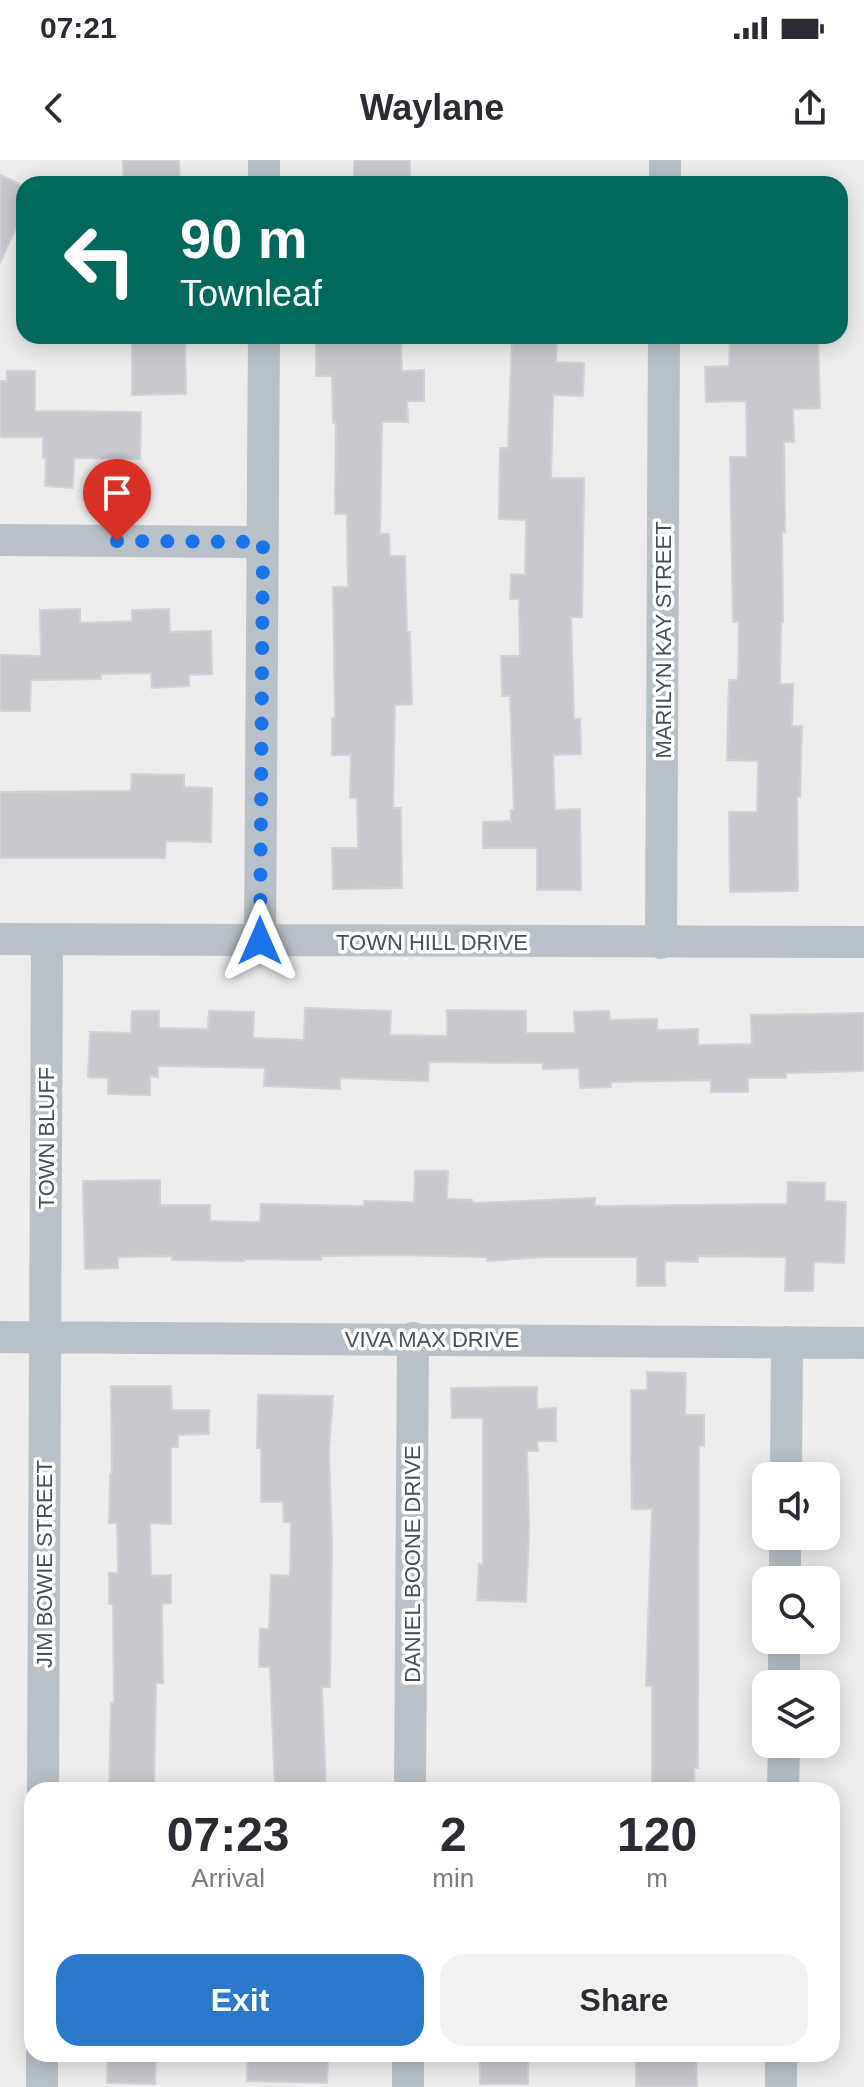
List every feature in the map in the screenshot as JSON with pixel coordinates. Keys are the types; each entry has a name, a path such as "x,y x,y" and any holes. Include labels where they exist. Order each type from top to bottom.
{"street":[{"path":"260,941 264,344"},
{"name":"MARILYN KAY STREET","path":"661,943 664,344"},
{"path":"0,540 263,542"},
{"name":"TOWN HILL DRIVE","path":"0,939 864,942"},
{"name":"TOWN BLUFF","path":"45,1337 47,940"},
{"name":"VIVA MAX DRIVE","path":"0,1337 864,1343"},
{"name":"JIM BOWIE STREET","path":"43,1782 45,1337"},
{"name":"DANIEL BOONE DRIVE","path":"410,1782 413,1338"},
{"path":"786,1462 787,1342"},
{"path":"783,1782 784,1758"},
{"path":"42,2062 42,2087"},
{"path":"408,2062 408,2087"},
{"path":"781,2062 781,2087"}],"building":[{"path":"123,160 179,160 180,176 124,176"},
{"path":"354,160 410,160 410,176 354,176"},
{"path":"0,175 16,182 16,228 0,263"},
{"path":"132,344 185,344 186,394 132,395"},
{"path":"316,344 401,344 402,371 424,370 424,401 407,401 408,422 382,422 380,534 389,534 390,556 405,556 407,632 410,632 412,704 395,705 393,808 401,808 402,888 333,889 332,848 358,848 357,798 350,798 351,755 332,755 332,718 335,718 333,587 348,587 347,514 335,514 336,423 333,423 332,376 316,376"},
{"path":"512,344 557,344 556,362 584,363 583,396 553,395 551,478 584,478 582,617 571,617 574,719 580,719 581,754 553,755 555,810 580,809 581,890 537,890 537,848 483,848 483,822 511,821 511,810 514,810 510,696 502,696 501,656 520,656 519,599 510,599 511,574 525,575 526,520 499,519 500,448 508,448"},
{"path":"730,344 818,344 820,408 793,409 794,442 784,442 785,532 782,532 780,684 793,684 792,726 802,726 800,797 797,797 798,891 730,892 729,812 757,812 758,761 727,760 729,680 738,680 739,622 733,622 730,457 747,457 746,401 706,402 705,367 729,366"},
{"path":"7,371 35,371 35,411 141,412 140,459 74,458 73,488 45,486 43,437 0,437 0,381 7,381"},
{"path":"80,609 80,623 132,621 132,610 169,609 170,632 211,631 212,674 189,675 189,686 152,688 151,673 101,674 101,679 31,680 30,711 0,711 0,655 41,656 40,610"},
{"path":"132,774 184,775 184,787 212,788 211,842 166,841 165,858 0,858 0,792 131,791"},
{"path":"305,1008 391,1011 390,1035 447,1036 447,1010 526,1011 526,1033 575,1033 574,1012 609,1011 610,1020 657,1019 657,1030 698,1029 698,1045 752,1044 751,1015 864,1013 864,1071 786,1073 786,1078 748,1078 748,1092 711,1092 711,1080 611,1082 611,1087 580,1088 579,1068 543,1069 543,1063 429,1062 428,1081 340,1078 340,1089 264,1086 265,1068 158,1066 158,1077 150,1076 150,1095 108,1094 108,1078 88,1077 90,1032 131,1033 132,1011 159,1011 159,1028 208,1029 209,1011 254,1012 253,1038 304,1040"},
{"path":"415,1171 448,1171 447,1199 472,1200 472,1203 595,1198 595,1206 787,1204 788,1182 825,1183 825,1201 846,1202 844,1263 814,1262 813,1291 785,1291 786,1257 698,1256 698,1262 665,1261 665,1286 637,1286 637,1257 487,1261 487,1257 398,1255 244,1261 172,1260 172,1256 118,1257 118,1268 85,1269 83,1181 160,1180 160,1205 210,1205 210,1221 260,1222 261,1204 364,1206 364,1201 414,1202"},
{"path":"647,1372 686,1373 685,1415 704,1415 704,1446 699,1446 698,1768 694,1768 695,1782 652,1782 652,1686 646,1686 652,1509 632,1509 631,1445 631,1390 647,1390"},
{"path":"111,1386 171,1386 172,1410 209,1410 209,1434 178,1435 178,1447 171,1447 171,1524 150,1523 151,1576 171,1575 171,1603 162,1604 163,1683 156,1683 154,1782 109,1782 111,1703 114,1703 113,1604 109,1604 109,1573 118,1573 117,1523 109,1523"},
{"path":"537,1387 537,1409 556,1408 556,1441 537,1441 538,1451 527,1451 529,1532 526,1602 477,1600 479,1564 483,1565 483,1418 452,1418 451,1388"},
{"path":"258,1395 333,1396 329,1450 332,1545 330,1687 322,1687 326,1782 275,1782 270,1667 259,1667 260,1629 269,1629 271,1575 290,1576 291,1522 284,1522 283,1502 261,1502 261,1448 257,1448"},
{"path":"108,2062 156,2062 155,2084 107,2083"},
{"path":"248,2062 328,2062 327,2083 247,2081"},
{"path":"480,2062 528,2062 528,2084 480,2084"},
{"path":"636,2062 696,2062 697,2086 636,2087"}],"route":[{"path":"117,541 263,542 260,941"}]}
